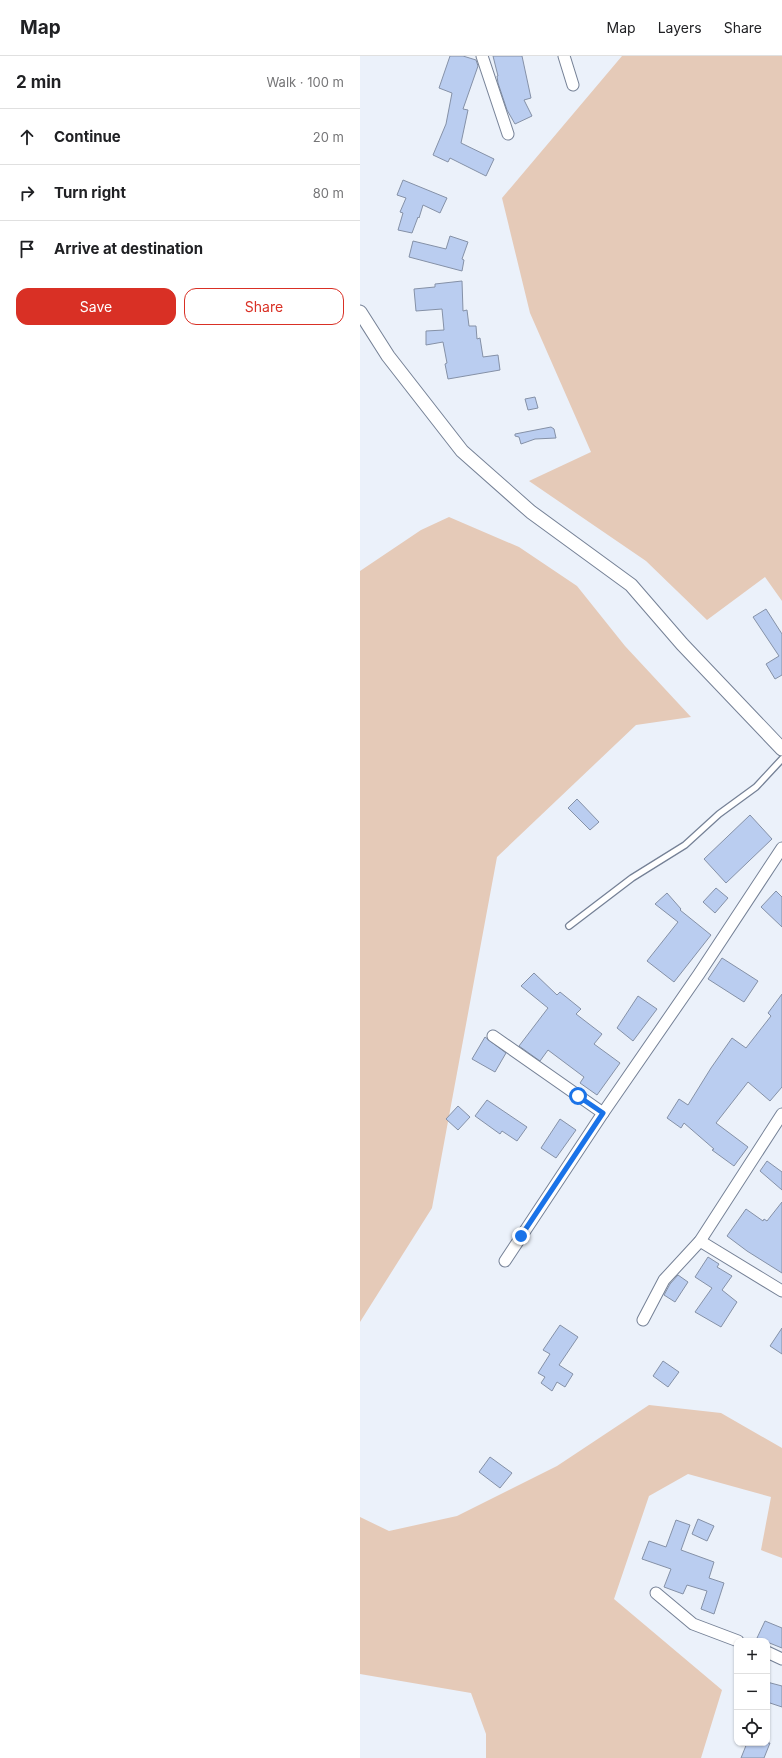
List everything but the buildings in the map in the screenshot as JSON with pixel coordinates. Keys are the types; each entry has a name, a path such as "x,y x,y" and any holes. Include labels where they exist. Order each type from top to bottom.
{"street":[{"path":"482,56 508,134"},
{"path":"564,56 573,85"},
{"path":"360,312 388,356 462,451 531,512 631,585 682,644 782,748"},
{"path":"505,1261 603,1113 699,974 782,848"},
{"path":"493,1036 603,1113"},
{"path":"643,1320 664,1280 700,1241 782,1114"},
{"path":"700,1241 782,1291"},
{"path":"656,1593 693,1624 734,1639"},
{"path":"770,1653 782,1659"}],"lane":[{"path":"569,926 632,878 685,845 719,814 756,787 782,759"}],"shaded area":[{"path":"622,56 782,56 782,601 765,577 707,620 646,561 529,481 591,452 530,313 502,198"},
{"path":"449,517 519,547 577,586 625,646 691,717 636,725 497,857 432,1208 360,1322 360,571 421,530"},
{"path":"649,1405 721,1413 782,1448 782,1558 761,1550 771,1497 688,1474 649,1496 614,1599 722,1690 701,1758 486,1758 486,1734 471,1693 360,1674 360,1517 389,1531 457,1516 557,1466"}],"route":[{"path":"521,1236 603,1113 578,1096"}]}
